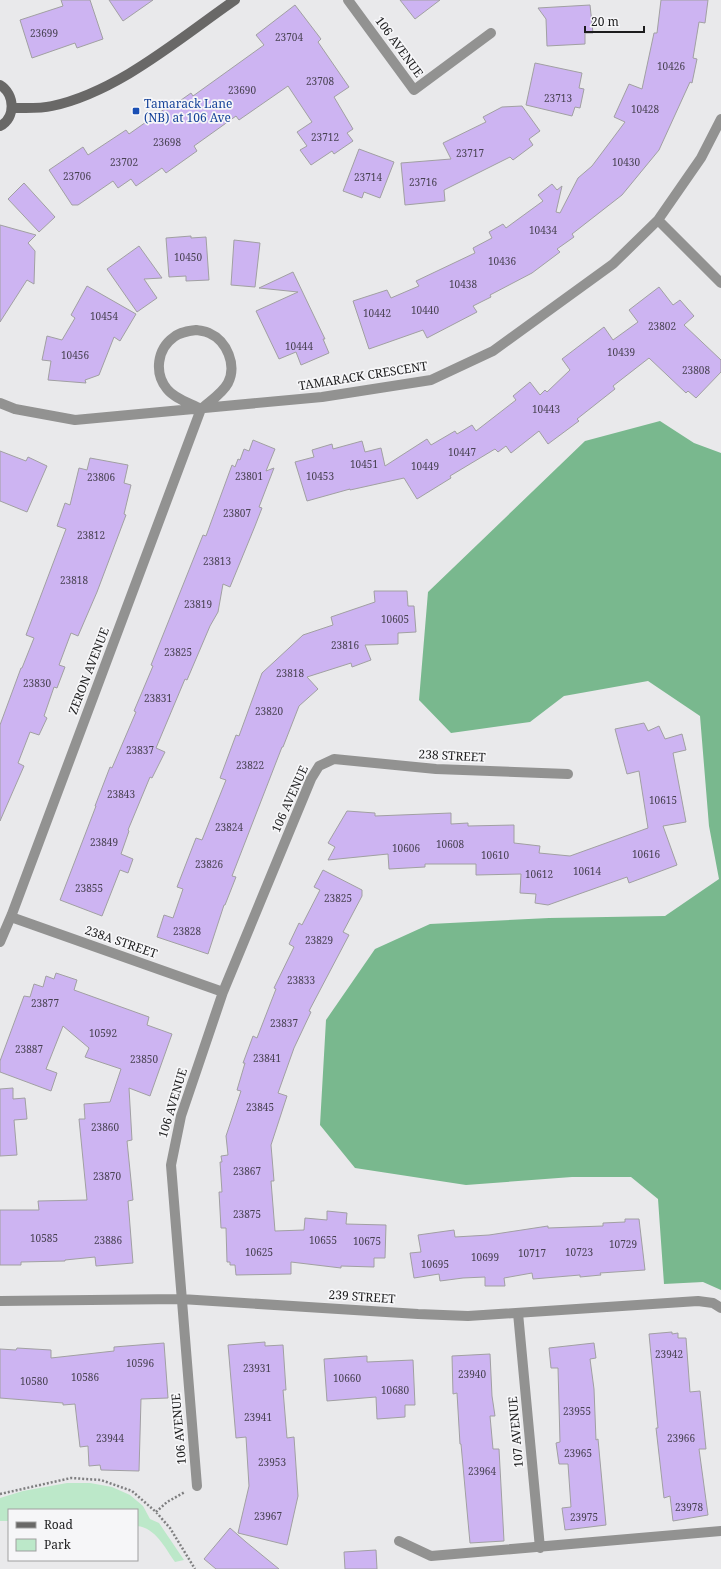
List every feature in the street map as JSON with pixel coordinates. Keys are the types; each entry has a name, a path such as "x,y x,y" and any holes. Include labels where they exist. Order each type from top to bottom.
{"street":[{"path":"13,108 52,106 87,95 114,82 145,64 234,0"},
{"name":"106 AVENUE","path":"348,0 414,90 491,33"},
{"path":"0,85 4,87 10,97 13,108 7,120 0,126"},
{"name":"TAMARACK CRESCENT","path":"0,403 15,409 75,420 322,397 431,380 493,351 613,264 658,220 701,158 721,119"},
{"path":"658,220 721,283"},
{"path":"197,330 208,332 219,339 226,348 231,359 231,371 228,382 221,392 201,409 176,398 167,390 161,380 159,368 160,356 166,345 174,337 185,332 197,330"},
{"name":"ZERON AVENUE","path":"0,942 11,917 201,409"},
{"name":"106 AVENUE","path":"197,1486 170,1165 181,1116 224,992 311,779 320,766 334,759"},
{"name":"238 STREET","path":"334,759 436,769 568,774"},
{"name":"238A STREET","path":"11,917 224,992"},
{"name":"239 STREET","path":"0,1301 181,1299 468,1316 698,1301 713,1303 721,1308"},
{"name":"107 AVENUE","path":"518,1313 540,1548"},
{"path":"399,1541 431,1556 540,1548 721,1531"}],"path":[{"path":"0,1494 71,1478 101,1480 132,1491 156,1512 170,1528 195,1569"},
{"path":"156,1512 167,1502 197,1486"}],"green space":[{"path":"660,421 694,443 721,453 721,1290 703,1282 664,1284 658,1199 631,1177 572,1177 466,1185 355,1168 320,1125 326,1020 375,949 430,924 549,918 665,916 719,879 709,826 700,716 648,681 564,696 530,722 451,733 419,700 428,592 585,441"},
{"path":"67,1483 90,1483 112,1487 130,1495 143,1506 150,1519 159,1523 184,1560 175,1562 164,1545 150,1530 138,1526 138,1509 8,1509 8,1521 0,1521 0,1498 23,1491"}],"building":[{"path":"61,0 90,0 103,39 77,48 75,43 32,58 20,20 63,6"},
{"path":"109,0 153,0 123,21"},
{"path":"400,0 440,0 415,19"},
{"path":"661,0 708,0 705,23 699,22 693,58 697,59 692,83 690,82 659,150 622,195 572,234 574,237 557,249 560,252 532,273 490,295 491,297 473,306 477,312 427,338 423,330 369,349 353,301 387,290 391,298 419,286 416,281 475,253 473,248 492,238 489,232 503,224 506,228 543,201 538,195 552,184 557,190 562,186 556,212 560,213 578,178 592,166 625,122 614,117 629,84 642,89 654,33 657,33"},
{"path":"295,5 321,39 318,42 349,87 334,97 353,129 347,133 353,141 334,154 332,151 311,165 300,150 307,146 297,132 312,122 288,86 239,120 236,116 194,146 197,151 166,173 162,168 136,186 131,179 118,188 113,181 78,205 72,205 49,170 83,147 88,155 126,130 129,134 166,108 167,110 191,93 193,96 264,45 256,35"},
{"path":"590,5 593,33 585,33 585,44 547,46 546,19 538,8"},
{"path":"535,63 582,73 579,88 584,89 580,108 575,107 572,116 526,105"},
{"path":"522,106 540,131 529,139 533,145 513,160 510,157 444,190 445,201 405,205 401,163 451,159 443,143 486,122 483,117 502,107"},
{"path":"359,149 394,162 380,198 364,192 362,198 343,191"},
{"path":"24,183 55,217 39,232 8,199"},
{"path":"0,225 36,235 28,243 35,251 34,284 27,280 0,322"},
{"path":"191,236 191,238 206,237 209,280 186,281 186,276 169,277 166,238"},
{"path":"234,240 260,243 255,287 231,285"},
{"path":"139,246 162,278 144,279 157,298 137,312 107,269"},
{"path":"293,272 325,339 323,339 329,353 301,365 296,352 279,359 256,311 298,292 259,288"},
{"path":"87,286 136,314 120,341 114,337 99,375 85,380 86,383 48,380 51,361 42,360 47,336 62,340 75,318 71,315"},
{"path":"659,287 673,305 680,300 694,316 684,325 721,360 721,372 696,398 688,391 686,393 649,358 613,386 615,389 577,419 579,421 548,444 539,431 511,453 506,446 498,452 495,449 450,476 451,478 417,499 404,478 350,489 307,501 295,462 314,457 312,450 332,444 333,449 362,441 365,452 381,448 385,466 427,439 431,445 455,431 457,434 472,425 476,431 516,400 513,396 530,382 540,395 545,390 547,392 570,370 562,359 604,327 613,340 638,322 629,310"},
{"path":"253,440 275,449 266,471 274,468 259,507 262,508 230,587 223,584 218,612 210,626 187,680 185,679 156,748 165,752 152,778 150,777 128,830 129,831 121,854 133,859 128,873 120,870 102,916 60,900 110,767 112,768 136,712 134,711 153,666 151,665 203,535 206,536 232,465 235,467 238,459 240,460 244,449 249,451"},
{"path":"0,451 26,461 28,457 47,466 27,512 0,501"},
{"path":"90,458 128,465 124,483 131,485 124,514 126,515 97,592 78,636 71,633 59,665 65,667 57,688 54,687 44,716 47,718 39,735 30,732 18,763 24,766 0,821 0,725 34,638 26,635 66,529 57,526 65,503 70,505 79,468 87,470"},
{"path":"374,591 407,591 408,606 414,606 416,632 398,633 398,644 365,645 371,660 352,667 351,663 307,677 318,689 299,706 232,876 236,877 224,905 208,954 157,937 164,915 173,918 183,889 177,887 196,838 202,840 226,780 220,778 236,735 239,736 262,673 303,635 333,625 331,617 375,602"},
{"path":"644,723 648,731 659,726 665,739 682,734 686,750 673,753 686,822 663,826 677,865 629,883 627,877 548,905 535,903 536,894 520,893 521,874 476,875 476,864 425,864 425,867 389,869 388,854 328,860 335,847 328,843 347,811 375,813 375,816 451,813 451,824 468,823 468,826 514,825 514,843 540,846 539,853 570,856 648,828 639,771 627,774 615,729"},
{"path":"323,870 362,890 362,896 343,932 349,935 309,1011 311,1012 294,1048 278,1093 287,1096 271,1145 274,1181 271,1181 275,1231 304,1230 305,1218 327,1220 327,1211 347,1213 346,1224 386,1225 385,1258 374,1258 374,1267 341,1266 341,1268 291,1262 291,1274 236,1275 235,1265 230,1265 230,1262 227,1262 226,1228 221,1228 219,1192 222,1192 221,1156 228,1155 226,1136 241,1091 237,1090 245,1063 243,1063 253,1036 257,1038 276,989 274,988 294,947 289,944 299,923 302,925 320,890 314,887"},
{"path":"56,973 77,980 74,990 149,1017 147,1025 172,1034 150,1096 129,1088 132,1140 127,1141 133,1200 128,1201 133,1263 96,1266 95,1257 65,1261 21,1262 21,1265 0,1265 0,1210 39,1210 38,1201 87,1200 79,1119 85,1119 84,1104 110,1102 121,1069 85,1057 89,1048 63,1026 46,1069 57,1073 51,1091 0,1072 0,1061 24,996 30,997 34,984 43,987 46,976 54,979"},
{"path":"13,1088 13,1099 25,1098 27,1119 14,1120 17,1155 0,1156 0,1089"},
{"path":"625,1219 639,1219 645,1270 600,1273 601,1275 580,1277 580,1275 533,1279 532,1273 504,1278 505,1286 485,1286 485,1277 440,1281 439,1274 414,1278 410,1253 421,1252 418,1235 454,1230 455,1237 489,1235 548,1226 548,1228 603,1226 603,1223 625,1222"},
{"path":"672,1332 672,1334 678,1333 678,1338 686,1338 690,1392 700,1391 706,1449 699,1449 708,1515 673,1521 670,1496 664,1498 656,1428 658,1428 649,1334"},
{"path":"265,1342 265,1346 283,1345 286,1390 283,1390 287,1438 294,1437 298,1496 287,1545 238,1533 249,1486 246,1437 236,1438 228,1345"},
{"path":"164,1343 168,1398 141,1399 139,1471 101,1470 100,1465 89,1466 88,1446 80,1447 75,1404 63,1405 63,1403 0,1398 0,1349 16,1350 17,1348 51,1350 51,1358 114,1351 114,1347"},
{"path":"594,1343 596,1358 590,1359 594,1389 596,1440 598,1439 606,1525 565,1530 562,1508 571,1507 568,1464 559,1464 556,1443 560,1442 558,1368 551,1368 549,1348"},
{"path":"490,1354 492,1396 495,1416 490,1416 493,1449 499,1449 504,1541 470,1543 460,1444 457,1393 453,1394 452,1356"},
{"path":"367,1356 367,1362 413,1360 415,1405 405,1405 405,1417 377,1419 376,1397 327,1401 324,1359"},
{"path":"230,1528 279,1569 216,1569 204,1559"},
{"path":"376,1550 377,1569 345,1569 344,1552"}],"place":[{"name":"Tamarack Lane (NB) at 106 Ave","path":"136,111"}]}
